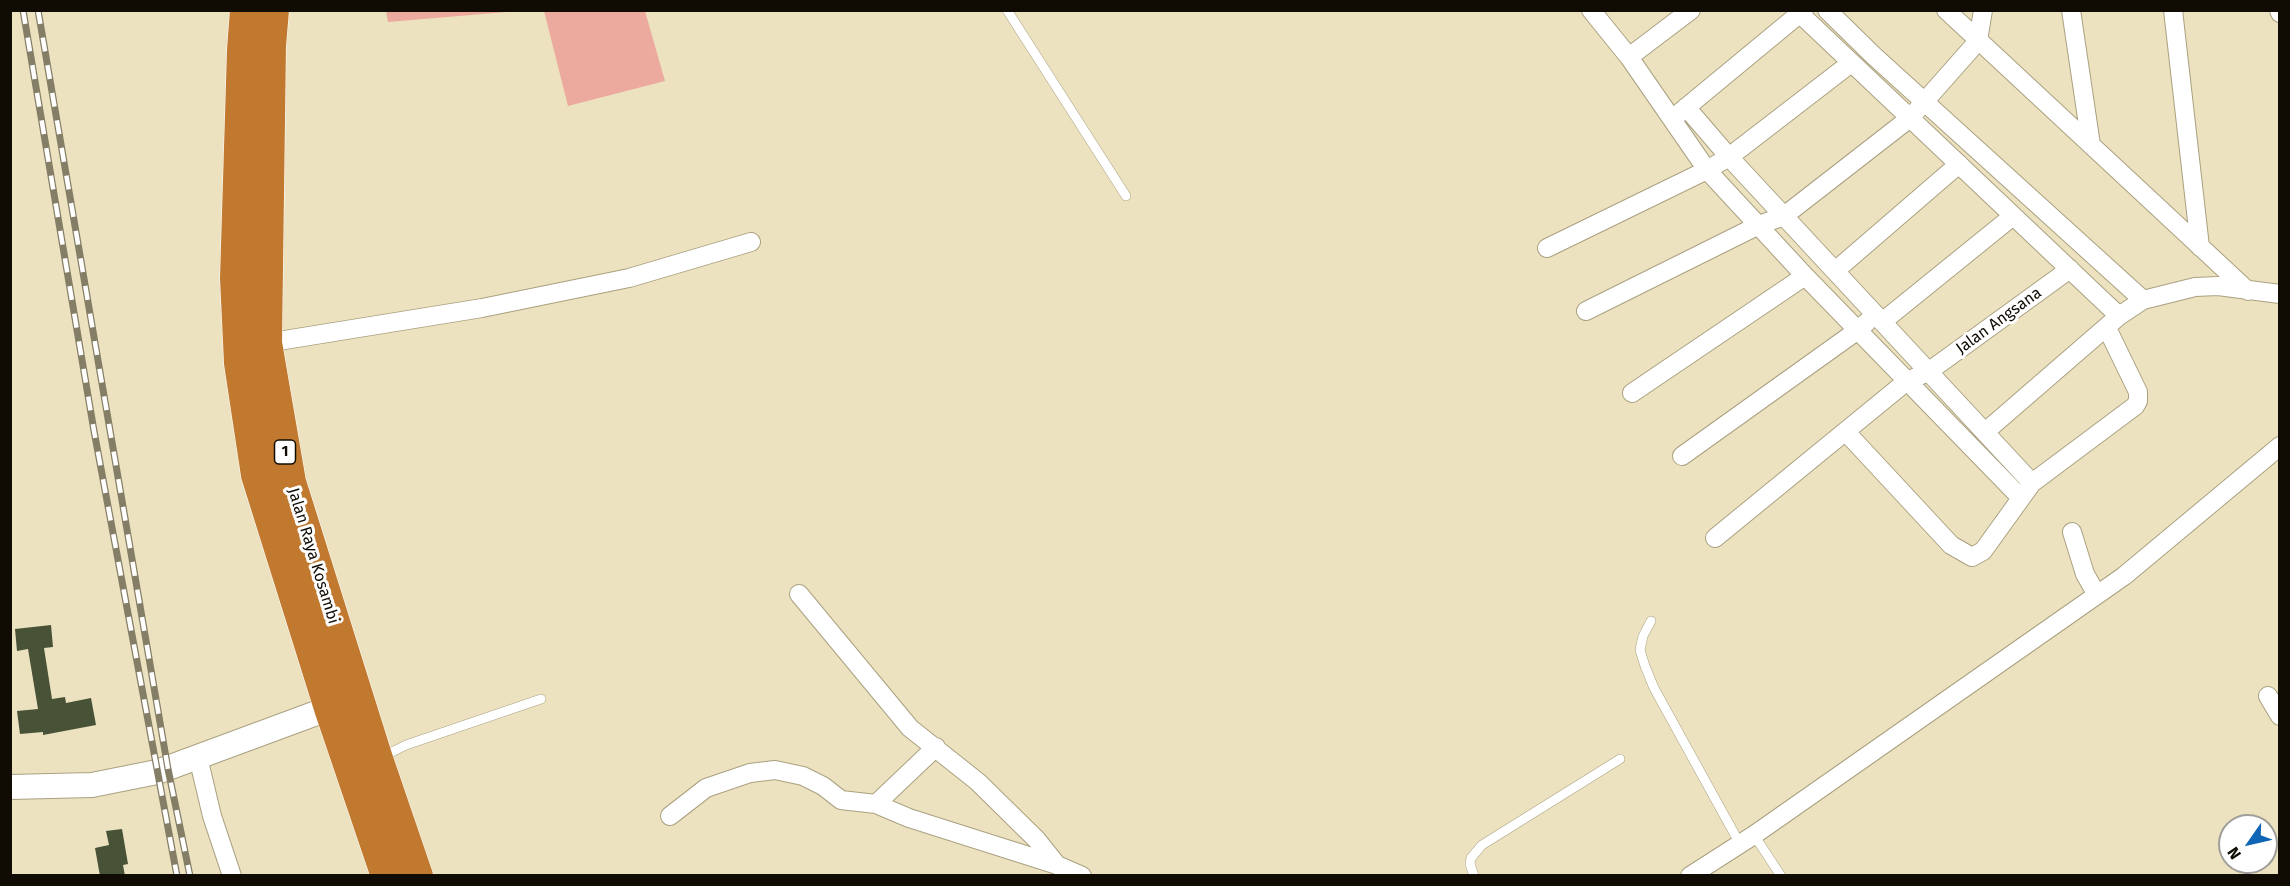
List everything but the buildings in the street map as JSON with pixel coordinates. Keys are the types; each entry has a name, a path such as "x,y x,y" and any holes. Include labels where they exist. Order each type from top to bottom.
{"highway":[{"name":"Jalan Raya Kosambi","path":"246,10 236,278 240,363 257,475 330,708 387,876"},
{"name":"Jalan Raya Kosambi","path":"273,10 270,46 266,343 290,482 377,759 417,876"}],"main road":[{"path":"10,787 92,786 157,772 330,708"}],"street":[{"path":"1591,10 1629,57 1707,170 1907,381 2026,490"},
{"path":"1629,57 1691,10"},
{"path":"1827,10 1865,49 2143,300"},
{"path":"1946,10 2248,291"},
{"path":"1586,311 1759,225 1784,216 1910,118 1978,40 1983,10"},
{"path":"2072,10 2091,145"},
{"path":"2173,10 2200,247"},
{"path":"1671,120 1800,12 2070,269 2113,322 2138,392 2138,400 2134,406 2026,490 1983,551 1972,557 1951,545 1846,432"},
{"path":"1547,248 1729,157 1851,63"},
{"path":"1686,107 1729,157 1985,432 2026,490"},
{"path":"1834,271 1959,164"},
{"path":"1682,456 1878,318 2013,216"},
{"path":"2042,243 2061,225"},
{"path":"266,343 482,308 618,280 751,242"},
{"name":"Jalan Angsana","path":"1715,538 1907,381 1929,372 2070,269"},
{"path":"1632,393 1805,276"},
{"path":"1985,432 2113,322 2143,300 2195,287 2218,286 2280,294"},
{"path":"1690,876 1710,870 1747,839 2097,596 2280,446"},
{"path":"2072,532 2085,574 2097,596"},
{"path":"799,594 910,728 978,782 1021,823 1057,865"},
{"path":"2268,696 2280,716"},
{"path":"876,804 936,747"},
{"path":"198,757 212,816 232,876"},
{"path":"670,816 706,788 750,773 775,770 803,776 823,786 841,800 876,804 909,818 1057,865 1082,876"}],"lane":[{"path":"1007,10 1126,196"},
{"path":"1652,621 1643,636 1640,650 1654,688 1747,839 1781,876"},
{"path":"377,759 406,745 541,699"},
{"path":"1474,876 1470,864 1471,858 1482,844 1620,759"}],"shaded area":[{"path":"386,10 519,11 388,22"},
{"path":"544,11 645,11 665,81 568,106"}],"railway":[{"path":"23,10 94,431 177,876"},
{"path":"38,10 168,769 190,876"}]}
